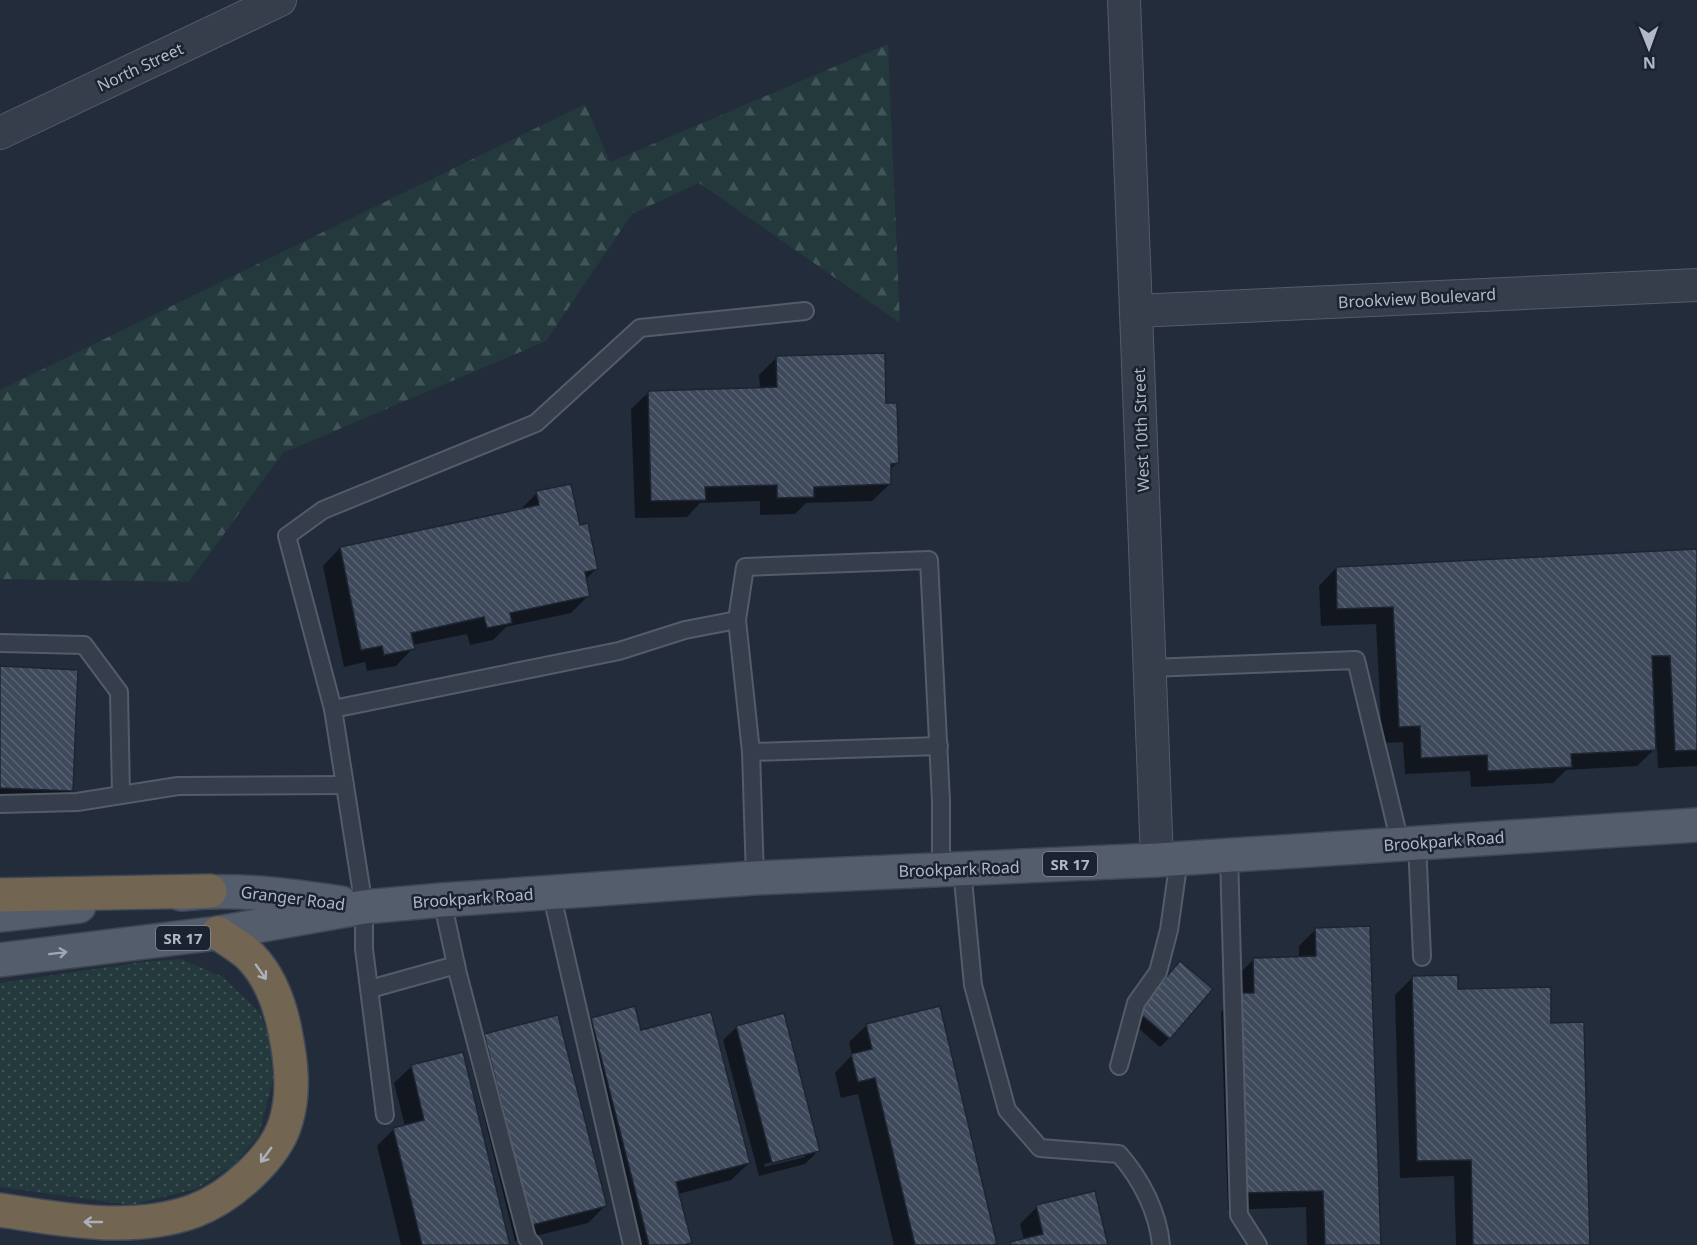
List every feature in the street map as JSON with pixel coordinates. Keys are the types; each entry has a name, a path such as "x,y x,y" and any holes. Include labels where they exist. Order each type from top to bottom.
{"highway":[{"path":"0,895 210,891"},
{"path":"0,1210 84,1222 161,1219 195,1210 223,1196 254,1172 286,1122 291,1085 289,1051 281,1011 267,980 251,957 218,933"}],"main road":[{"name":"Brookpark Road","path":"364,907 755,878 1168,860 1408,842 1697,825"},
{"name":"Granger Road","path":"0,915 210,891 267,892 364,907"},
{"name":"Granger Road","path":"0,960 218,933 364,907"}],"street":[{"name":"North Street","path":"0,133 280,0"},
{"name":"West 10th Street","path":"1124,0 1150,668 1168,860"},
{"name":"Brookview Boulevard","path":"1136,311 1697,285"}],"lane":[{"path":"385,1115 364,949 364,907 333,709 287,536 323,510 536,423 640,328 805,311"},
{"path":"755,878 751,752 737,620 745,567 929,560 939,746 951,869 973,984 1007,1110 1040,1148 1119,1154 1134,1171 1159,1225 1161,1245"},
{"path":"333,709 619,651 685,630 737,620"},
{"path":"0,643 84,645 119,692 121,795"},
{"path":"1150,668 1356,660 1408,842 1422,957"},
{"path":"751,752 939,746"},
{"path":"0,804 77,802 178,786 345,785"},
{"path":"1229,855 1239,1215 1258,1245"},
{"path":"1119,1066 1136,1003 1158,972 1169,930 1168,860"},
{"path":"551,892 632,1245"},
{"path":"442,900 456,964 527,1238 533,1245"},
{"path":"370,988 456,964"}],"green space":[{"path":"888,44 900,323 699,183 632,214 546,341 283,453 189,582 0,579 0,390 585,104 610,162"},
{"path":"181,959 223,977 260,1013 269,1037 273,1081 258,1137 233,1165 196,1189 131,1205 0,1187 0,983 142,962"}],"building":[{"path":"885,353 886,403 897,403 899,463 891,464 891,484 814,487 814,497 777,498 777,485 705,487 706,500 651,501 648,391 777,387 776,356"},
{"path":"571,484 580,525 588,523 598,569 585,572 590,596 510,613 512,623 487,628 484,617 411,633 415,649 384,655 382,646 361,650 340,547 539,505 536,491"},
{"path":"1697,549 1697,750 1675,751 1670,656 1652,656 1656,750 1571,754 1572,767 1488,771 1487,755 1421,758 1420,726 1399,727 1393,607 1337,609 1336,567"},
{"path":"0,666 78,670 73,791 0,788"},
{"path":"1370,926 1381,1245 1325,1245 1323,1191 1245,1193 1238,993 1254,993 1253,958 1316,956 1315,928"},
{"path":"1180,961 1213,989 1170,1039 1137,1011"},
{"path":"1458,975 1458,989 1551,987 1551,1023 1584,1022 1590,1245 1473,1245 1471,1160 1417,1161 1412,976"},
{"path":"635,1006 641,1030 711,1012 750,1163 676,1182 692,1243 683,1245 649,1245 591,1018"},
{"path":"940,1006 997,1244 993,1245 915,1245 875,1078 858,1082 851,1054 872,1049 866,1024"},
{"path":"784,1013 820,1151 772,1163 736,1026"},
{"path":"558,1015 607,1206 532,1225 484,1034"},
{"path":"463,1052 510,1245 422,1245 393,1128 424,1120 411,1065"},
{"path":"1095,1191 1108,1245 1011,1245 1010,1242 1043,1234 1036,1205"}]}
